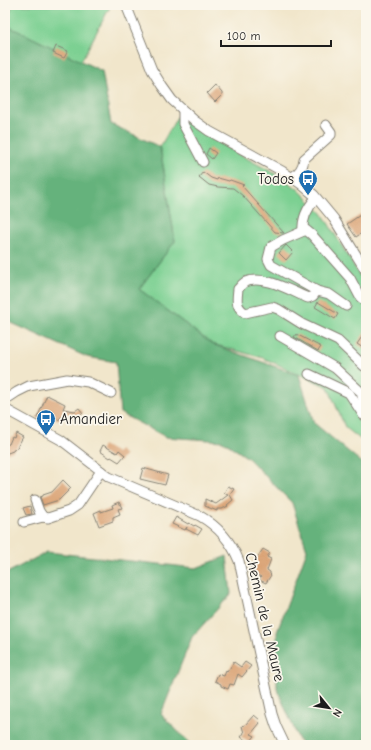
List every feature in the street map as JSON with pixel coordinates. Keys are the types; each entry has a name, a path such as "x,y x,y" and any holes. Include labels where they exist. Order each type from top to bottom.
{"street":[{"path":"126,5 152,70 172,100 183,111 209,131 293,177 316,198 334,219 366,271"},
{"path":"183,111 183,124 203,162"},
{"path":"293,177 304,165 304,159 331,135 331,132 326,125"},
{"path":"303,231 302,224 309,206 316,198"},
{"path":"346,306 329,294 316,291 271,265 268,259 271,247 282,240 306,230 328,252 350,278 360,297 366,302"},
{"path":"316,291 313,296 308,298 264,281 244,282 238,289 237,302 239,309 245,312 272,307 278,309 302,324 338,341 364,366"},
{"path":"280,336 335,368 361,392 365,408 365,417"},
{"path":"309,374 349,393 365,417"},
{"path":"5,400 29,386 67,379 88,382 111,393"},
{"name":"Chemin de la Maure","path":"5,409 61,440 109,477 210,521 228,538 239,561 272,714 285,745"},
{"path":"24,522 43,517 48,518 69,511 78,505 101,471"},
{"path":"34,500 43,517"}],"green space":[{"path":"13,5 111,5 70,82 5,55 5,23"},
{"path":"5,21 10,27 102,71 111,124 160,147 175,241 139,289 212,344 299,375 314,423 366,466 366,745 301,745 277,689 277,632 307,550 292,503 248,458 223,441 166,437 120,413 116,362 87,357 5,320"},
{"path":"177,117 235,152 279,176 298,189 322,213 366,286 366,444 345,427 328,387 263,358 212,344 139,289 175,241 160,147"},
{"path":"47,552 196,568 227,556 231,594 192,637 161,714 191,745 5,745 5,574"}],"building":[{"path":"56,46 68,51 64,58 53,53"},
{"path":"215,85 222,95 215,102 207,93"},
{"path":"209,148 216,153 212,159 206,154"},
{"path":"203,172 211,178 217,180 218,178 230,180 244,185 242,186 284,233 275,232 243,196 233,188 209,185 199,177"},
{"path":"366,211 366,230 356,237 347,224"},
{"path":"286,245 293,252 286,260 279,253"},
{"path":"318,302 338,314 335,319 315,307"},
{"path":"366,331 366,350 357,344"},
{"path":"296,334 321,347 318,351 294,337"},
{"path":"47,395 65,404 63,409 75,411 79,408 83,413 77,416 76,419 61,417 59,420 54,418 51,425 37,418"},
{"path":"16,433 23,437 16,449 15,448 13,451 5,454 5,445 9,444 12,437 14,438"},
{"path":"103,445 117,453 119,450 125,455 119,462 111,457 110,458 100,451"},
{"path":"143,468 168,475 165,485 140,479"},
{"path":"63,480 71,488 59,500 43,505 40,497 52,492"},
{"path":"228,486 234,489 230,495 233,500 227,505 228,506 222,509 217,509 217,511 205,506 205,499 216,504 228,495 224,493"},
{"path":"119,502 122,508 118,509 120,514 113,517 113,521 99,526 94,513 113,508 112,505"},
{"path":"30,506 32,514 26,515 23,508"},
{"path":"176,517 188,524 195,525 202,529 198,535 186,529 187,527 185,530 172,524"},
{"path":"263,549 270,553 267,557 271,559 267,570 271,575 266,583 259,580 261,577 253,573 251,567"},
{"path":"234,662 241,667 245,662 251,666 242,677 238,674 234,685 230,684 228,689 215,681 218,674 224,676 226,671 227,672"},
{"path":"254,715 260,720 258,722 260,723 251,734 255,736 249,743 241,737 244,733 242,726 245,725"}],"place":[{"name":"Todos","path":"308,196"},
{"name":"Amandier","path":"46,436"}]}
